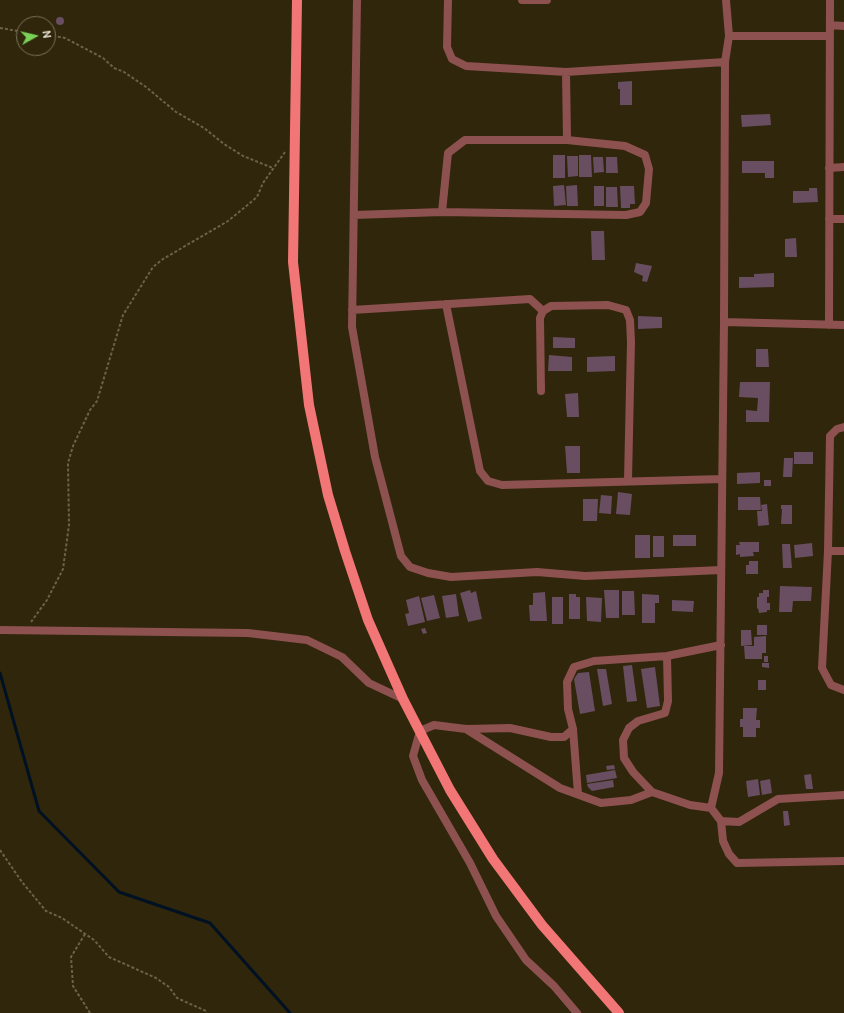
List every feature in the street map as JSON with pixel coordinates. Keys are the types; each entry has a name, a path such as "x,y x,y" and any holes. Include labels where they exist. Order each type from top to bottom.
{"main road":[{"path":"297,0 293,262 309,405 328,495 345,551 368,620 403,699 450,790 493,859 542,925 619,1013"}],"street":[{"path":"357,0 352,327 375,456 401,556 410,567 428,573 451,577 537,572 584,576 721,570"},
{"path":"448,0 447,47 452,60 466,66 566,72 725,62"},
{"path":"522,0 548,0"},
{"path":"711,808 719,772 725,62 729,36 726,0"},
{"path":"829,325 830,0"},
{"path":"830,25 844,26"},
{"path":"729,36 830,36"},
{"path":"566,72 567,140"},
{"path":"354,215 442,212 626,215 640,212 646,203 649,169 645,155 625,146 567,140 465,140 448,153 442,212"},
{"path":"829,168 844,167"},
{"path":"829,219 844,219"},
{"path":"352,310 530,299 543,311"},
{"path":"446,304 480,471 488,481 502,485 628,480 722,479"},
{"path":"541,391 540,318 543,311 550,306 608,304 626,310 630,320 631,342 628,480"},
{"path":"724,322 844,325"},
{"path":"844,427 837,429 830,436 828,551 822,668 831,685 844,690"},
{"path":"828,551 844,552"},
{"path":"0,630 248,633 308,640 342,657 369,683 403,699"},
{"path":"578,794 573,729 568,709 567,682 574,667 594,661 667,656 721,645"},
{"path":"667,656 668,702 665,713 638,721 629,728 623,740 624,758 633,772 652,792 690,805 711,808 721,822 723,841 729,854 737,863 844,861"},
{"path":"573,729 564,737 551,737 510,728 466,729 434,725 420,731 413,756 422,780 470,863 496,916 526,960 554,986 577,1013"},
{"path":"466,729 560,788 600,803 631,800 652,792"},
{"path":"721,822 739,822 778,799 844,795"}],"path":[{"path":"0,28 16,31"},
{"path":"56,36 65,38 103,58 114,68 124,72 176,112 204,128 224,144 243,156 273,168"},
{"path":"24,631 47,600 63,569 69,525 68,463 73,446 90,410 97,401 123,316 153,267 163,259 228,221 257,197 273,168 294,138"},
{"path":"0,850 22,882 46,911 62,918 94,940 109,958 156,978 168,987 177,998 206,1011 207,1013"},
{"path":"85,934 70,957 73,986 90,1013"}],"building":[{"path":"58,17 62,17 64,19 64,23 62,25 58,25 56,23 56,19"},
{"path":"632,81 632,105 620,105 620,89 618,89 618,82"},
{"path":"770,114 771,125 742,127 741,115"},
{"path":"553,155 565,155 565,178 553,178"},
{"path":"579,155 591,155 592,177 579,177"},
{"path":"567,156 578,156 578,176 568,177"},
{"path":"593,157 603,157 604,172 594,173"},
{"path":"606,157 617,157 618,173 606,173"},
{"path":"742,161 774,161 774,178 765,178 765,173 742,173"},
{"path":"564,185 566,205 554,206 553,186"},
{"path":"577,185 578,206 567,206 566,186"},
{"path":"594,186 604,186 604,206 594,206"},
{"path":"620,186 634,186 635,204 630,204 630,208 621,208"},
{"path":"606,187 617,187 618,207 606,207"},
{"path":"809,188 817,188 818,202 793,203 793,191 809,191"},
{"path":"591,231 604,231 605,260 592,260"},
{"path":"796,238 797,257 785,257 785,239"},
{"path":"636,263 652,266 647,282 642,281 643,276 634,272"},
{"path":"774,273 774,287 739,288 739,277 754,277 754,274"},
{"path":"638,316 662,317 662,328 638,329"},
{"path":"553,337 575,338 575,348 553,348"},
{"path":"756,349 768,349 769,367 756,367"},
{"path":"549,355 572,357 572,371 548,371"},
{"path":"615,356 615,371 587,372 587,357"},
{"path":"740,382 770,382 769,422 746,422 746,410 757,411 758,398 739,397"},
{"path":"578,393 579,417 567,417 565,394"},
{"path":"565,446 580,446 580,473 567,473"},
{"path":"794,452 813,452 813,464 794,464"},
{"path":"784,458 793,458 792,477 783,477"},
{"path":"760,472 760,483 737,484 737,473"},
{"path":"764,480 771,480 771,486 764,486"},
{"path":"618,492 632,494 630,515 616,514"},
{"path":"601,495 612,496 611,514 599,513"},
{"path":"738,497 760,497 761,510 738,510"},
{"path":"583,499 598,499 597,521 583,521"},
{"path":"767,504 769,525 758,526 757,511 762,511 761,505"},
{"path":"781,505 792,505 792,524 781,524"},
{"path":"635,535 650,535 650,558 635,558"},
{"path":"673,535 696,535 696,546 673,546"},
{"path":"653,536 664,536 664,557 653,557"},
{"path":"739,542 759,542 759,552 753,552 754,556 740,557 740,554 736,555 736,545 740,545"},
{"path":"812,543 813,556 795,558 794,545"},
{"path":"782,544 790,544 792,568 783,568"},
{"path":"749,561 758,561 758,574 746,574 746,565 749,565"},
{"path":"780,586 812,587 811,601 793,601 792,612 779,612"},
{"path":"470,590 471,593 476,591 482,619 468,622 460,593"},
{"path":"604,590 619,590 619,618 606,618"},
{"path":"763,590 769,590 767,603 770,603 770,610 759,613 758,608 757,609 757,597 759,597 759,593 763,593"},
{"path":"622,591 634,591 635,615 622,615"},
{"path":"545,592 547,621 530,621 529,605 533,605 533,593"},
{"path":"456,594 459,616 446,618 442,596"},
{"path":"569,594 576,594 576,597 580,597 580,619 569,619"},
{"path":"642,594 659,595 659,603 655,603 655,623 642,623"},
{"path":"434,595 440,618 427,621 421,598"},
{"path":"419,596 425,622 408,626 405,614 409,613 406,600"},
{"path":"552,597 563,597 563,624 552,624"},
{"path":"586,597 602,598 601,622 587,621"},
{"path":"672,600 694,601 693,612 672,611"},
{"path":"757,625 767,625 767,635 757,635"},
{"path":"425,628 427,633 423,634 421,629"},
{"path":"741,630 751,630 752,645 741,646"},
{"path":"766,636 766,653 762,653 762,659 745,659 744,646 754,646 754,637"},
{"path":"764,656 768,656 768,662 764,662"},
{"path":"762,663 769,663 769,668 762,667"},
{"path":"632,665 637,701 627,702 623,666"},
{"path":"655,667 660,706 647,708 641,669"},
{"path":"597,669 606,669 612,704 603,706"},
{"path":"589,672 595,711 580,714 574,679 578,673"},
{"path":"758,680 766,680 766,690 758,690"},
{"path":"743,708 757,708 756,720 760,720 760,728 756,728 756,737 743,737 743,727 740,727 740,719 743,719"},
{"path":"614,765 615,769 607,770 606,766"},
{"path":"615,770 617,778 587,783 586,775"},
{"path":"811,774 813,789 806,789 804,775"},
{"path":"758,779 760,795 748,797 746,781"},
{"path":"770,779 772,793 762,795 760,781"},
{"path":"613,780 614,787 592,791 587,784"},
{"path":"783,811 788,811 790,825 784,826"}],"waterway":[{"path":"0,673 39,811 119,892 210,923 290,1013"}]}
